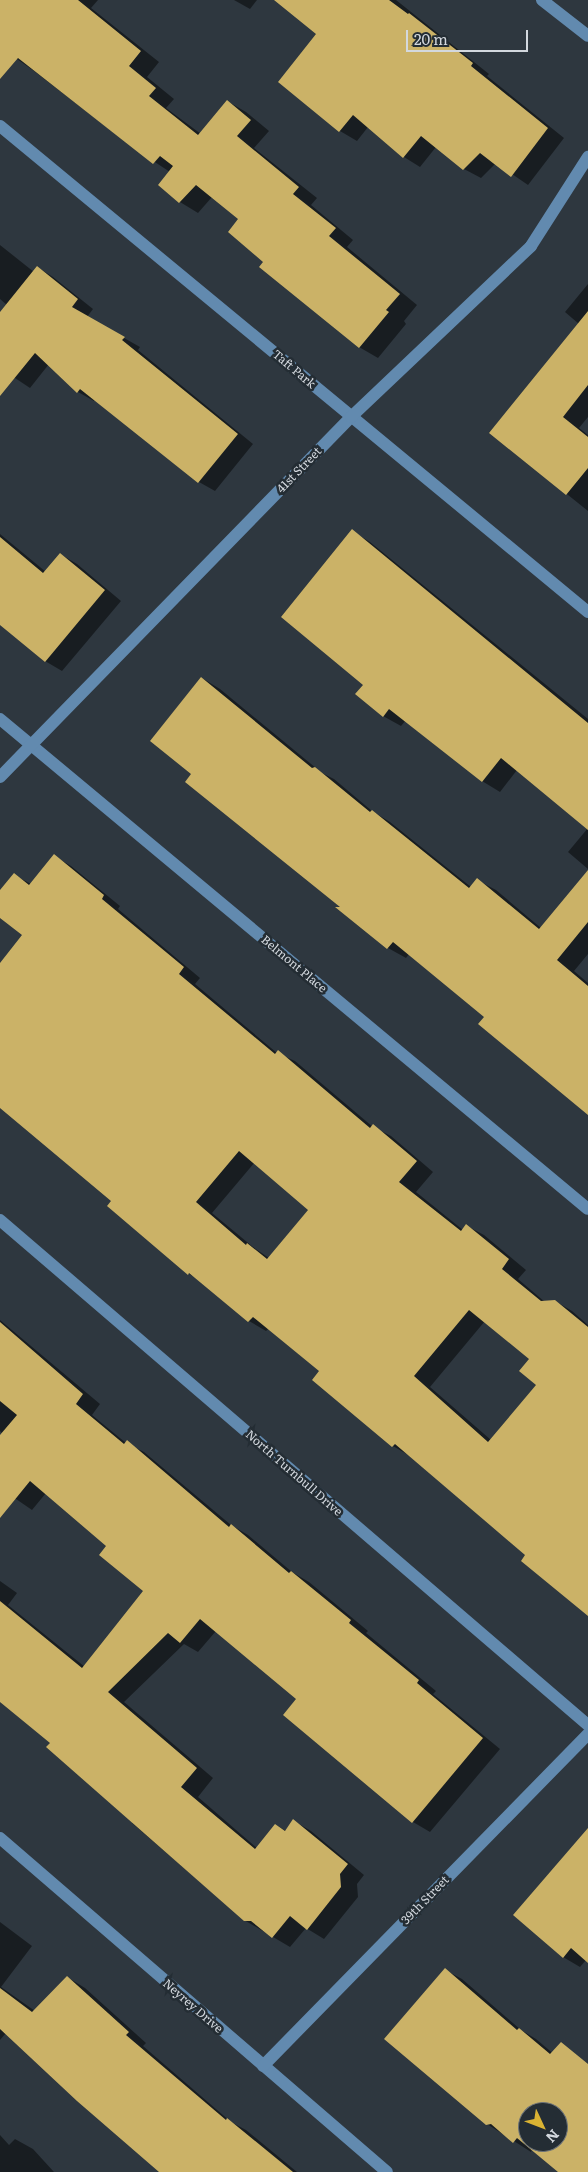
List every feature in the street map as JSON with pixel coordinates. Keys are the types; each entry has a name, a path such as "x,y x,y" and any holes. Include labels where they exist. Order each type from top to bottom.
{"street":[{"path":"542,0 588,36"},
{"name":"Taft Park","path":"0,126 588,612"},
{"name":"41st Street","path":"0,777 351,416 531,246 588,157"},
{"name":"Belmont Place","path":"0,719 588,1210"},
{"name":"North Turnbull Drive","path":"0,1220 588,1725"},
{"name":"39th Street","path":"263,2066 588,1734"},
{"name":"Neyrey Drive","path":"0,1838 387,2172"}],"building":[{"path":"0,0 78,0 141,51 129,66 156,88 149,96 198,135 227,100 251,120 237,136 299,187 293,194 336,228 329,236 400,294 386,310 389,312 359,348 259,267 263,262 228,232 238,219 196,185 179,203 158,185 173,166 160,156 153,164 18,58 0,79"},
{"path":"274,0 389,0 409,13 473,63 471,66 548,128 511,177 480,153 463,170 421,136 403,158 353,115 339,132 278,82 316,34"},
{"path":"37,266 78,299 72,307 125,337 122,340 238,434 198,483 80,389 77,393 35,353 0,396 0,312"},
{"path":"588,311 588,385 563,417 588,437 588,468 566,495 489,433"},
{"path":"352,529 588,723 588,830 501,758 482,782 389,709 383,717 355,694 363,685 281,617"},
{"path":"0,537 43,573 60,553 105,590 45,662 0,625"},
{"path":"201,677 312,768 315,767 370,812 372,810 469,888 477,878 539,929 588,870 588,922 557,960 588,986 588,1115 478,1024 484,1017 393,942 387,949 335,907 340,907 185,782 191,774 150,741"},
{"path":"54,854 104,895 102,899 184,967 179,974 275,1054 278,1050 370,1128 373,1124 417,1161 399,1182 461,1231 466,1224 509,1259 502,1269 541,1301 555,1300 588,1327 588,1616 521,1561 525,1555 395,1444 392,1447 312,1380 319,1371 253,1317 248,1322 189,1273 188,1275 107,1206 111,1201 0,1108 0,963 22,935 0,918 0,890 14,873 29,885","holes":["239,1151 308,1210 267,1259 247,1243 246,1245 196,1202","469,1310 529,1359 519,1371 536,1385 488,1442 414,1376"]},
{"path":"0,1322 83,1394 76,1404 124,1444 127,1440 229,1527 231,1524 289,1573 291,1571 351,1620 349,1623 419,1680 417,1683 483,1738 412,1823 283,1715 296,1699 200,1619 180,1643 168,1633 108,1692 197,1768 181,1787 255,1849 275,1824 285,1831 293,1819 348,1864 340,1874 341,1887 307,1930 290,1916 272,1938 251,1921 244,1921 46,1747 50,1743 0,1702 0,1601 82,1668 143,1591 99,1555 106,1546 30,1481 0,1518 0,1435 17,1415 0,1401"},
{"path":"588,1828 588,1963 571,1948 563,1958 513,1915"},
{"path":"445,1968 517,2030 519,2028 550,2054 561,2042 588,2064 588,2172 558,2172 534,2152 568,2152 568,2102 518,2102 518,2139 513,2143 491,2124 486,2125 384,2039"},
{"path":"67,1976 129,2032 126,2035 226,2120 227,2118 293,2172 159,2172 77,2101 0,2029 0,1988 32,2012"}]}
